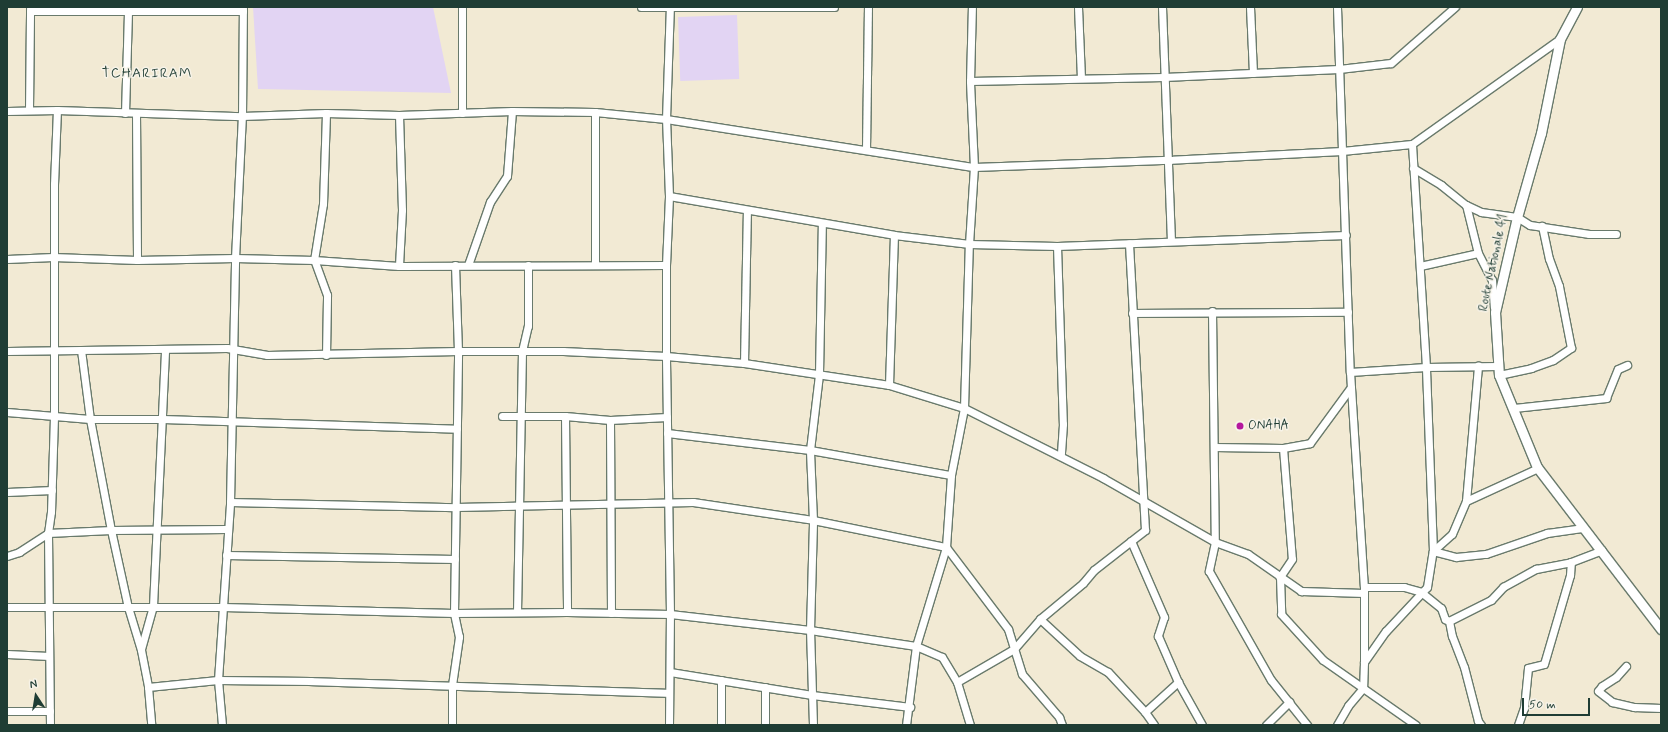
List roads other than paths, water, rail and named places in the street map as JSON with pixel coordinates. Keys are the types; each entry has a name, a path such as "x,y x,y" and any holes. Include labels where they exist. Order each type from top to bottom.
{"street":[{"path":"462,7 462,113"},
{"path":"641,7 834,7"},
{"path":"866,149 868,7"},
{"path":"906,725 910,707 916,646 946,547 951,475 964,408 969,244 974,167 970,81 972,7"},
{"path":"1078,7 1081,78"},
{"path":"1162,7 1171,241"},
{"path":"1250,7 1253,73"},
{"path":"1337,7 1350,372 1364,590 1363,688 1348,706 1337,725"},
{"path":"970,81 1164,77 1339,69 1391,63 1455,7"},
{"name":"Route Nationale 41","path":"1577,7 1560,38 1541,133 1517,217 1494,312 1498,370 1538,468 1661,629"},
{"path":"669,725 670,614 666,265 669,196 666,119 670,8"},
{"path":"29,110 30,9 128,11 243,9 242,116 235,258 230,502 218,680 222,725"},
{"path":"125,113 128,11"},
{"path":"7,111 57,110 242,116 326,113 398,115 512,111 595,112 666,119 974,167 1169,160 1342,151 1412,144 1560,38"},
{"path":"50,725 48,533 52,490 54,415 53,257 57,110"},
{"path":"468,265 490,202 506,176 512,111"},
{"path":"595,112 595,264"},
{"path":"136,113 137,260"},
{"path":"326,113 323,204 314,260 327,295 326,355"},
{"path":"398,115 402,210 399,266"},
{"path":"1364,662 1383,635 1428,586 1433,551 1426,367 1412,144"},
{"path":"1413,168 1441,185 1466,205 1481,212 1517,217 1530,225 1589,234 1616,234"},
{"path":"669,196 894,235 969,244 1057,246 1346,235"},
{"path":"1466,205 1478,253 1492,280 1494,312"},
{"path":"744,363 747,210"},
{"path":"813,725 810,630 812,520 810,450 818,374 822,223"},
{"path":"1350,372 1426,367 1478,366 1498,370 1531,368 1553,360 1571,348 1562,298 1548,259 1542,226"},
{"path":"889,385 894,235"},
{"path":"957,682 1014,649 1040,619 1083,583 1094,570 1145,530 1129,243"},
{"path":"1057,246 1063,424 1061,456"},
{"path":"1420,266 1478,253"},
{"path":"7,259 53,257 137,260 235,258 314,260 399,266 595,264 666,265"},
{"path":"452,725 452,685 459,637 454,612 458,351 455,265"},
{"path":"517,612 522,351 528,326 528,265"},
{"path":"1132,313 1212,311 1348,312"},
{"path":"1212,311 1215,542 1209,571 1271,680 1307,725"},
{"path":"7,351 233,349 267,355 522,351 666,356 744,363 889,385 964,408 1061,456 1215,542 1248,554 1301,591 1364,590 1404,587 1421,592 1440,608 1445,619 1449,621 1452,636 1464,667 1478,721 1481,725"},
{"path":"80,350 90,419 111,530 128,607 141,650 148,687 151,725"},
{"path":"141,650 153,606 163,419 165,350"},
{"path":"1514,408 1606,398 1618,369 1627,365"},
{"path":"1433,551 1452,534 1466,502 1478,366"},
{"path":"1214,447 1283,448 1310,443 1351,387"},
{"path":"7,412 90,419 163,419 457,429"},
{"path":"502,416 520,418 565,416 610,420 667,417"},
{"path":"565,416 567,612"},
{"path":"610,420 611,613"},
{"path":"667,433 810,450 951,475"},
{"path":"1283,448 1292,559 1280,576 1281,614 1323,660 1416,725"},
{"path":"1466,502 1538,468"},
{"path":"7,492 52,490"},
{"path":"230,502 456,507 693,502 812,520 946,547 1008,629 1022,674 1059,717 1062,725"},
{"path":"1433,551 1456,557 1486,554 1547,533 1584,528"},
{"path":"7,556 19,552 48,533 111,530 227,529"},
{"path":"1131,541 1164,617 1158,636 1178,682 1202,725"},
{"path":"1449,621 1490,600 1503,587 1536,569 1571,562 1602,550"},
{"path":"226,555 455,559"},
{"path":"1518,725 1524,708 1528,668 1544,664 1570,575 1571,562"},
{"path":"7,607 48,608 153,606 454,612 670,614 810,630 916,646 942,657 957,682 970,725"},
{"path":"1040,619 1080,656 1108,672 1145,712 1154,725"},
{"path":"7,654 49,656"},
{"path":"1626,666 1616,676 1602,686 1598,692 1612,702 1634,707 1661,708"},
{"path":"670,672 812,695 910,707"},
{"path":"148,687 218,680 452,685 669,693"},
{"path":"721,680 721,725"},
{"path":"1145,712 1178,682"},
{"path":"765,687 765,725"},
{"path":"1266,725 1289,702"},
{"path":"7,711 50,711"}],"place":[{"name":"ONAHA","path":"1240,426"}],"district":[{"name":"TCHARIRAM","path":"147,73"}]}
